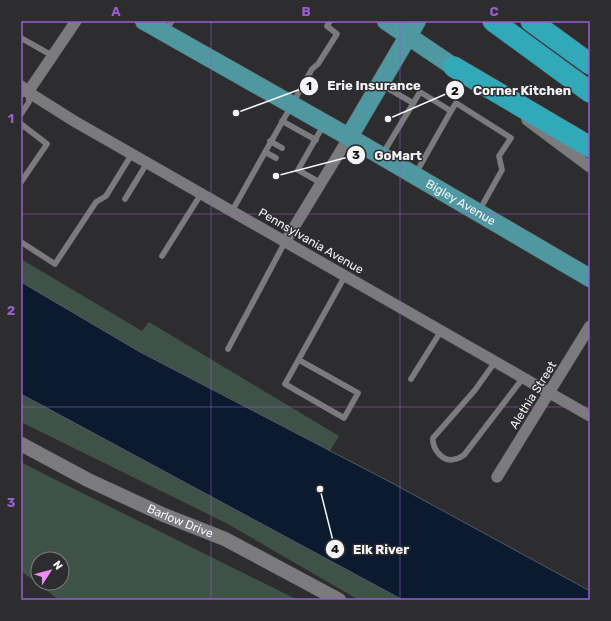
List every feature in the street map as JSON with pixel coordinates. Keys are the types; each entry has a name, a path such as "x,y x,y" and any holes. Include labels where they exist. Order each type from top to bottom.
{"highway":[{"path":"493,21 590,92"},
{"path":"531,21 590,64"},
{"path":"454,66 590,147"}],"main road":[{"name":"Bigley Avenue","path":"144,21 168,27 324,124 415,175 590,278"},
{"path":"386,21 454,66"},
{"path":"349,137 417,21"}],"street":[{"path":"23,91 52,56 76,21"},
{"path":"454,66 590,167"},
{"name":"Pennsylvania Avenue","path":"23,91 590,416"},
{"path":"285,242 349,137"},
{"name":"Alethia Street","path":"497,477 590,326"},
{"name":"Barlow Drive","path":"21,444 88,480 164,515 225,539 339,600"}],"lane":[{"path":"232,211 291,104 312,69 318,64 337,34 327,26 330,21"},
{"path":"21,38 52,56"},
{"path":"380,84 413,103"},
{"path":"21,114 29,102 23,91"},
{"path":"381,156 420,92 451,111"},
{"path":"415,175 456,103 511,138 499,156 502,170 478,212"},
{"path":"282,121 316,140"},
{"path":"21,124 48,144 21,182"},
{"path":"321,183 296,169 316,140 324,124"},
{"path":"270,141 282,148"},
{"path":"265,152 276,158"},
{"path":"21,242 55,264 96,202 106,196 132,154"},
{"path":"125,199 147,163"},
{"path":"162,256 201,194"},
{"path":"228,349 285,242"},
{"path":"299,360 358,393 344,418 285,384 345,276"},
{"path":"411,379 441,331"},
{"path":"495,362 475,390 433,438 432,443 437,454 446,459 455,460 464,454 523,378"}],"green space":[{"path":"21,259 142,331 149,322 339,436 330,451 140,352 21,282"},
{"path":"21,394 403,600 359,600 226,523 21,422"},
{"path":"21,462 298,600 59,600 47,591 70,591 70,551 30,551 30,578 21,571"}],"water":[{"path":"21,282 140,352 392,483 590,591 590,600 403,600 21,394"}],"place":[{"name":"Erie Insurance","path":"236,113"},
{"name":"Corner Kitchen","path":"388,119"},
{"name":"GoMart","path":"276,176"},
{"name":"Elk River","path":"320,489"}]}
